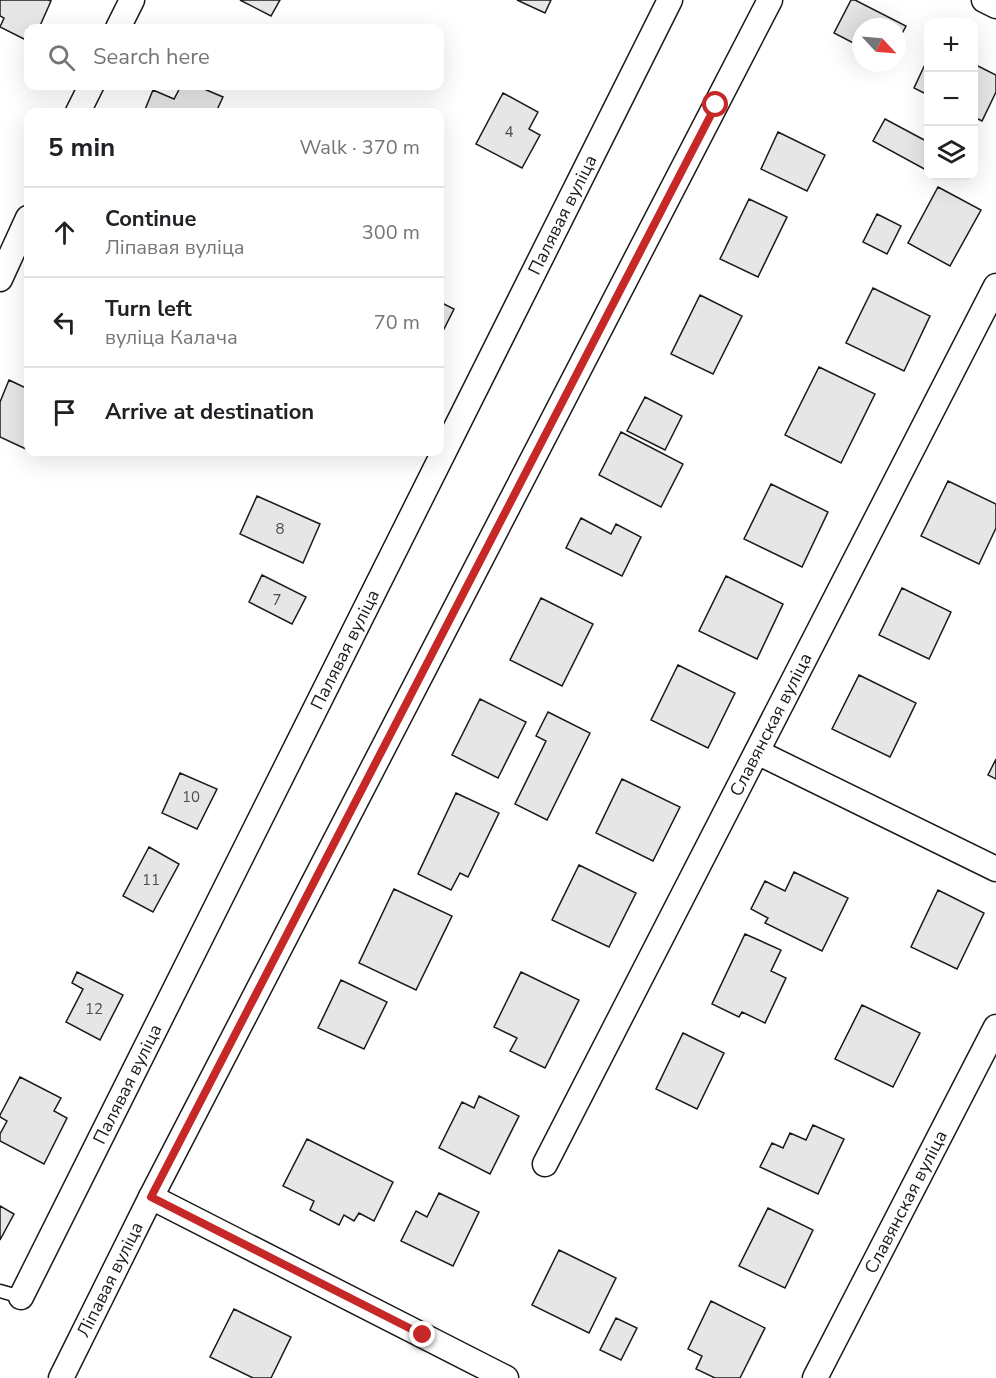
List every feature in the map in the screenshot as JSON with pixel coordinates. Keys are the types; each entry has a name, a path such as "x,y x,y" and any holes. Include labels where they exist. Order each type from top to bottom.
{"street":[{"path":"120,24 132,0"},
{"name":"Палявая вуліца","path":"444,444 670,0"},
{"name":"Ліпавая вуліца","path":"61,1378 151,1197 770,0"},
{"path":"984,0 996,6"},
{"path":"80,108 89,90"},
{"path":"0,279 24,227"},
{"name":"Славянская вуліца","path":"546,1164 996,286"},
{"name":"Палявая вуліца","path":"11,1294 438,456"},
{"path":"757,752 996,869"},
{"name":"Славянская вуліца","path":"815,1378 996,1027"},
{"path":"151,1197 506,1378"}],"building":[{"path":"0,0 51,1 41,24 24,24 24,39 0,27 4,18 0,16"},
{"path":"240,0 280,0 271,16"},
{"path":"517,0 551,0 545,13"},
{"path":"851,0 890,18 852,18 852,42 834,33"},
{"path":"978,66 996,75 996,92 982,121 978,119"},
{"path":"924,67 924,93 914,88"},
{"path":"153,90 174,99 179,90 206,90 223,97 218,108 146,108"},
{"path":"503,93 538,112 529,129 540,135 522,168 476,144"},
{"path":"885,119 924,140 924,169 873,141"},
{"path":"778,132 825,155 807,191 761,169"},
{"path":"938,187 981,210 950,266 908,243"},
{"path":"749,199 787,217 758,277 720,259"},
{"path":"877,214 901,226 887,254 863,242"},
{"path":"873,288 930,316 904,371 846,343"},
{"path":"700,295 742,316 713,374 671,354"},
{"path":"444,304 454,309 444,329"},
{"path":"819,367 875,394 841,463 785,435"},
{"path":"9,380 24,387 24,448 0,437 0,402"},
{"path":"645,397 682,416 665,450 627,431"},
{"path":"621,432 683,464 661,507 599,475"},
{"path":"948,481 996,504 996,528 979,564 921,536"},
{"path":"771,484 828,512 802,567 744,539"},
{"path":"257,496 320,524 303,563 240,534"},
{"path":"581,518 611,534 616,524 641,537 622,576 566,548"},
{"path":"262,575 306,597 292,624 249,602"},
{"path":"726,576 783,604 757,659 699,631"},
{"path":"902,588 951,612 929,659 879,635"},
{"path":"541,598 593,624 562,686 510,660"},
{"path":"678,665 735,693 708,748 651,720"},
{"path":"859,675 916,703 890,757 832,729"},
{"path":"480,699 526,722 498,778 452,755"},
{"path":"548,712 590,733 547,820 515,804 546,741 536,736"},
{"path":"996,759 996,779 988,775"},
{"path":"180,773 217,789 197,829 162,813"},
{"path":"622,779 680,807 653,861 596,833"},
{"path":"456,793 499,813 468,877 460,873 451,890 418,874"},
{"path":"149,847 179,864 153,912 123,896"},
{"path":"579,865 636,893 609,947 552,920"},
{"path":"794,872 848,898 822,951 765,923 768,918 751,909 765,881 785,891"},
{"path":"394,889 452,916 416,990 359,963"},
{"path":"938,890 984,913 957,969 911,947"},
{"path":"745,934 781,950 771,971 786,978 765,1023 742,1012 739,1017 712,1004"},
{"path":"77,972 123,995 100,1040 66,1022 83,989 72,983"},
{"path":"521,972 579,1000 545,1068 510,1051 517,1038 494,1027"},
{"path":"341,980 387,1002 364,1049 318,1028"},
{"path":"862,1005 920,1033 893,1087 835,1059"},
{"path":"683,1033 724,1053 697,1109 656,1089"},
{"path":"20,1077 61,1098 54,1111 67,1118 44,1164 0,1141 0,1134 7,1121 0,1115"},
{"path":"479,1096 519,1116 490,1174 439,1148 462,1102 474,1108"},
{"path":"813,1125 844,1139 818,1194 760,1167 772,1143 783,1148 790,1133 806,1140"},
{"path":"307,1139 393,1182 374,1221 359,1213 354,1221 344,1215 339,1225 310,1210 314,1201 283,1186"},
{"path":"439,1193 479,1212 453,1266 401,1241 416,1211 427,1217"},
{"path":"0,1206 14,1214 0,1240"},
{"path":"768,1208 813,1230 785,1288 739,1266"},
{"path":"559,1250 616,1278 589,1333 532,1305"},
{"path":"711,1301 765,1328 740,1378 715,1378 696,1369 702,1356 688,1349"},
{"path":"234,1309 291,1337 271,1378 253,1378 210,1357"},
{"path":"616,1318 637,1328 621,1360 600,1350"}],"route":[{"path":"423,1335 151,1197 716,105"}]}
